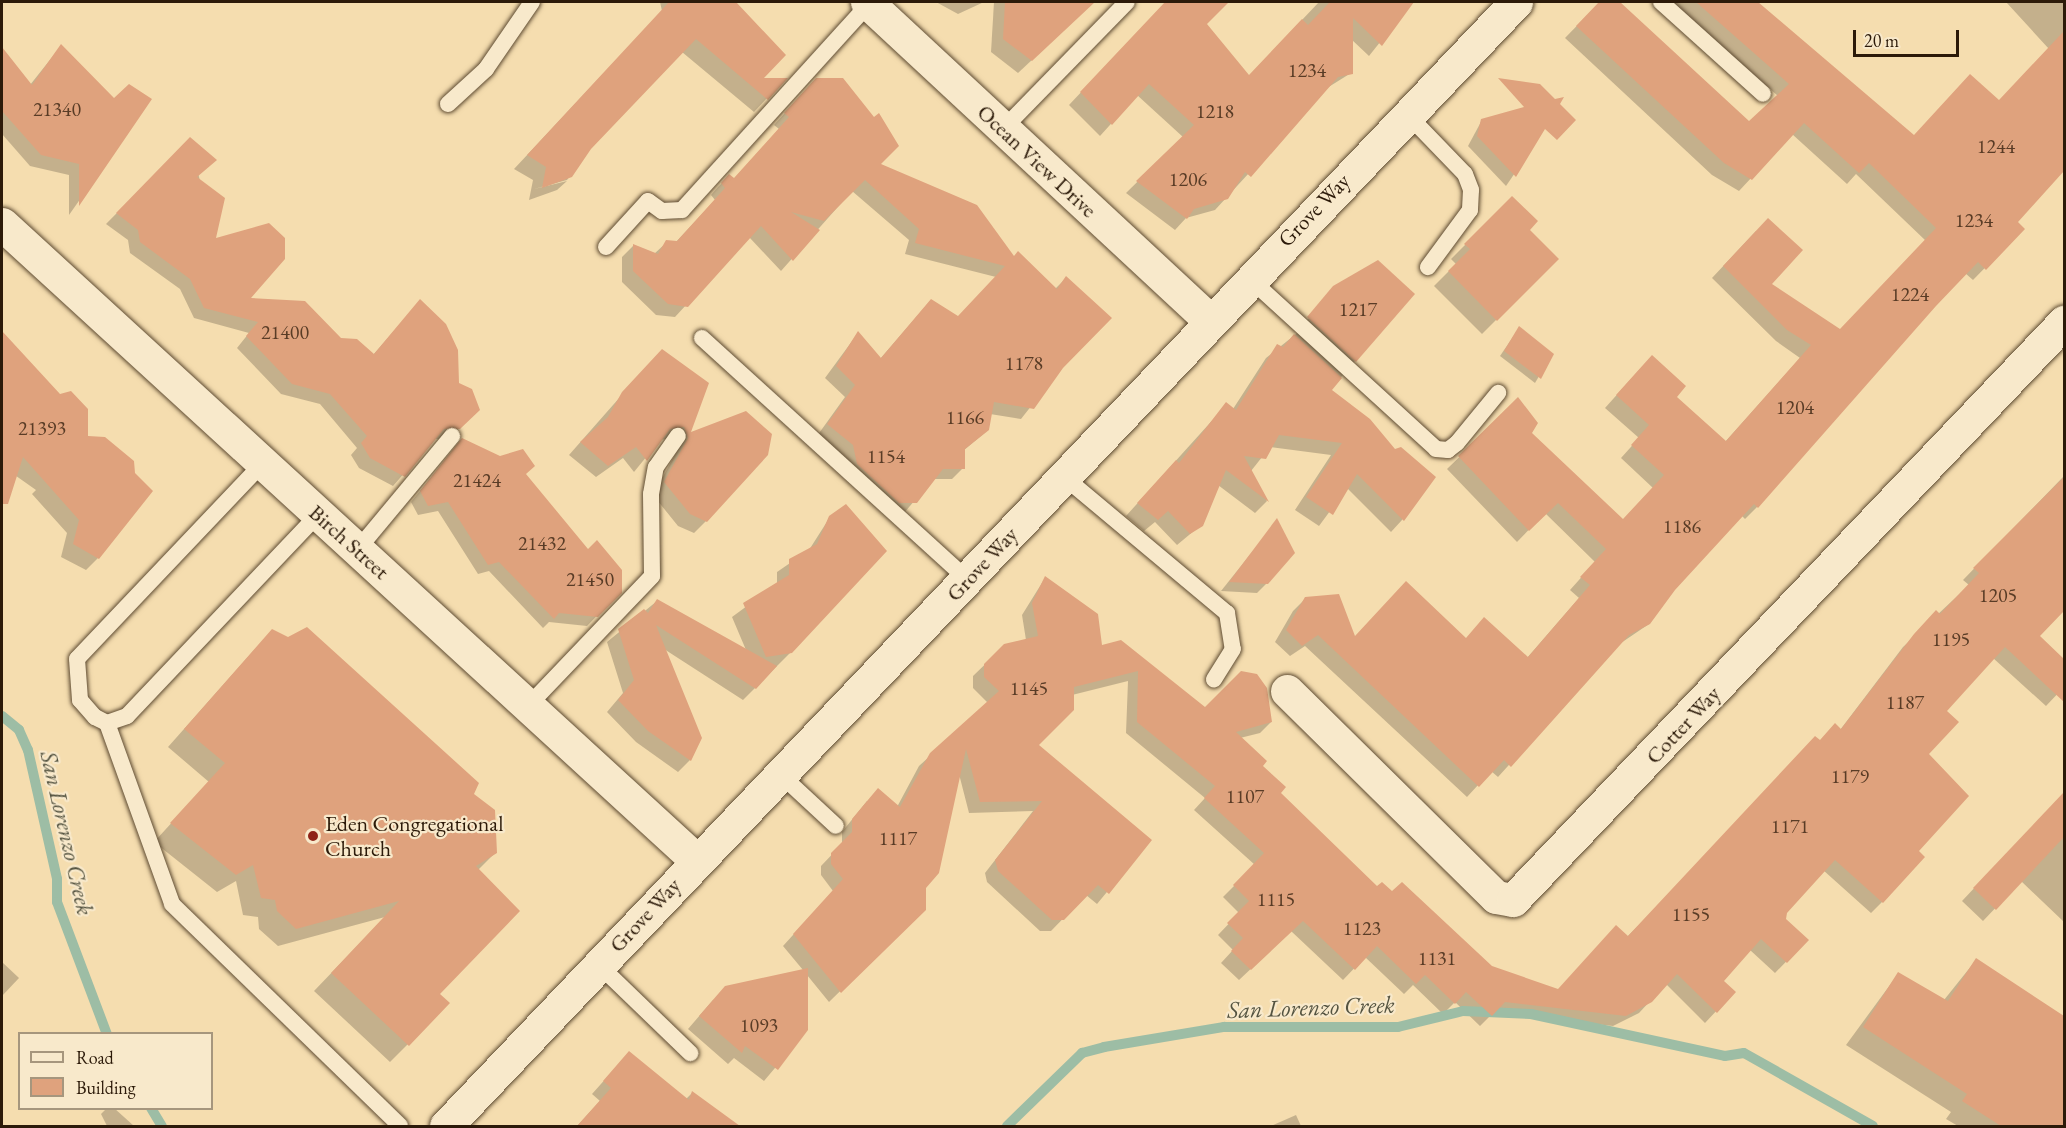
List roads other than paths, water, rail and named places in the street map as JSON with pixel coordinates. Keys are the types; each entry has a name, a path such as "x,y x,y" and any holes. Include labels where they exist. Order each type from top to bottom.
{"street":[{"name":"Grove Way","path":"447,1126 696,860 968,580 1208,319 1516,2"},
{"name":"Ocean View Drive","path":"878,6 1003,129 1208,319"},
{"name":"Birch Street","path":"2,224 696,860"},
{"name":"Cotter Way","path":"1287,692 1496,897 1513,900 2064,322"}],"lane":[{"path":"448,104 486,69 532,2"},
{"path":"1003,129 1127,2"},
{"path":"1661,2 1763,94"},
{"path":"606,247 648,201 662,211 682,210 878,6"},
{"path":"1407,114 1465,174 1471,190 1470,210 1428,267"},
{"path":"1249,278 1436,448 1448,450 1457,443 1498,393"},
{"path":"702,338 968,580"},
{"path":"358,549 452,436"},
{"path":"527,707 652,576 651,494 656,467 678,436"},
{"path":"262,463 77,658 80,700 107,723 172,904 400,1126"},
{"path":"1063,476 1227,613 1233,648 1214,680"},
{"path":"107,723 128,716 318,515"},
{"path":"780,774 836,826"},
{"path":"599,965 690,1053"}],"waterway":[{"name":"San Lorenzo Creek","path":"2,716 19,730 28,750 57,879 57,902 106,1032"},
{"name":"San Lorenzo Creek","path":"1007,1126 1082,1053 1104,1047 1224,1027 1398,1027 1463,1011 1531,1014 1725,1056 1744,1053 1873,1126"},
{"name":"San Lorenzo Creek","path":"152,1110 162,1126"}],"place":[{"name":"Eden Congregational Church","path":"313,836"}]}
